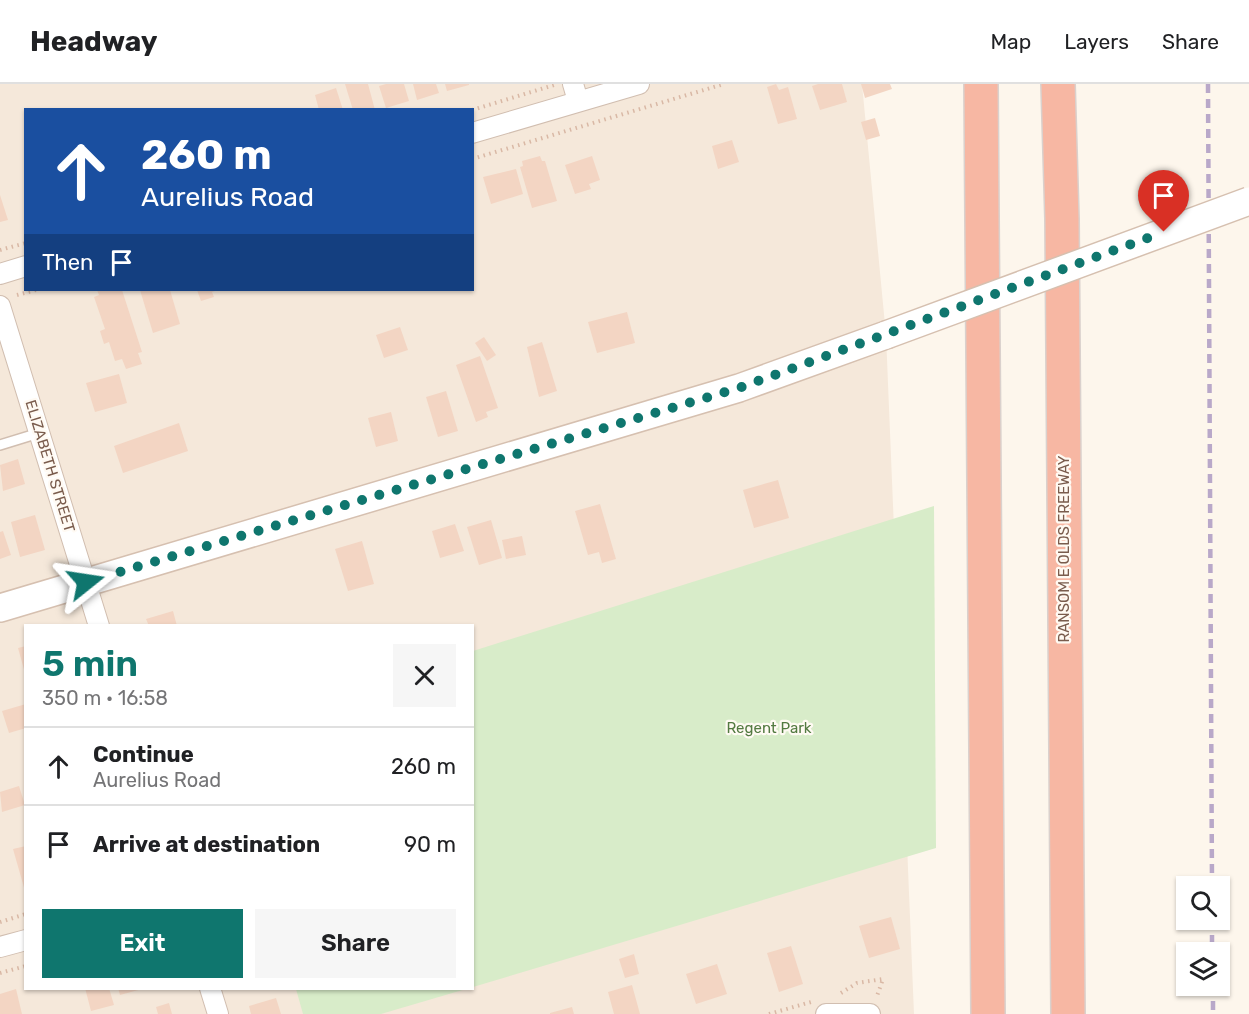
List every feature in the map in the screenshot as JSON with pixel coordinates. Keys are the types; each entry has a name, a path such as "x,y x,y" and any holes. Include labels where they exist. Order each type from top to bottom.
{"highway":[{"path":"981,84 988,1014"},
{"name":"RANSOM E OLDS FREEWAY","path":"1058,84 1062,231 1068,1014"}],"street":[{"path":"474,132 575,93 639,84"},
{"path":"0,608 717,395 1249,201"},
{"path":"0,273 24,267"},
{"name":"ELIZABETH STREET","path":"0,306 98,624"},
{"path":"0,947 24,941"},
{"path":"211,990 218,1014"},
{"path":"826,1014 870,1014"}],"lane":[{"path":"0,445 39,433"}],"path":[{"path":"474,109 557,84"},
{"path":"474,158 724,84"},
{"path":"0,922 24,915"},
{"path":"0,973 24,967"}],"shaded area":[{"path":"0,84 862,84 886,335 914,1014 0,1014"}],"green space":[{"name":"Regent Park","path":"934,506 936,848 474,987 474,651"},
{"path":"297,990 463,990 381,1014 303,1014"}],"building":[{"path":"345,84 368,84 374,108 352,108"},
{"path":"404,84 409,101 386,108 379,86"},
{"path":"413,84 436,84 439,93 417,100"},
{"path":"445,84 469,84 469,85 447,91"},
{"path":"776,84 779,90 788,87 797,119 778,124 767,87"},
{"path":"842,84 847,102 820,110 812,86"},
{"path":"861,84 890,84 892,89 865,98"},
{"path":"336,88 342,108 318,108 315,95"},
{"path":"875,118 880,136 866,140 861,122"},
{"path":"732,140 739,162 718,169 712,146"},
{"path":"540,156 542,161 545,161 557,201 532,208 520,167 523,166 522,161"},
{"path":"592,156 600,180 589,184 591,189 575,194 565,165"},
{"path":"516,169 523,194 491,204 483,177"},
{"path":"0,195 8,220 0,222"},
{"path":"97,291 122,291 142,352 138,353 142,364 126,369 122,359 115,361 109,342 104,344 100,331 105,329 94,297 99,295"},
{"path":"140,291 170,291 180,324 153,333"},
{"path":"197,291 215,291 212,292 214,297 201,301"},
{"path":"627,312 635,343 597,353 588,322"},
{"path":"400,327 408,350 384,358 376,335"},
{"path":"484,337 496,355 487,361 475,343"},
{"path":"542,342 557,391 539,397 527,347"},
{"path":"480,356 498,408 486,412 488,417 476,422 456,365"},
{"path":"119,374 127,403 95,412 86,383"},
{"path":"446,391 458,431 438,437 426,397"},
{"path":"391,412 398,441 376,447 368,418"},
{"path":"179,423 188,451 123,473 114,446"},
{"path":"18,459 25,484 3,491 0,465"},
{"path":"778,480 789,518 754,528 743,490"},
{"path":"600,504 616,559 602,563 599,552 588,555 575,511"},
{"path":"35,515 45,550 20,557 11,522"},
{"path":"491,520 502,558 479,565 467,527"},
{"path":"455,524 464,551 440,558 432,531"},
{"path":"3,531 11,555 0,559 0,532"},
{"path":"522,536 526,555 506,559 502,540"},
{"path":"362,541 374,584 348,591 335,549"},
{"path":"173,611 176,624 148,624 146,619"},
{"path":"24,646 24,669 18,648"},
{"path":"24,705 24,729 9,733 2,711"},
{"path":"19,786 24,805 2,812 0,792"},
{"path":"24,846 24,888 13,849"},
{"path":"891,917 900,949 869,958 859,926"},
{"path":"791,946 803,984 779,992 767,953"},
{"path":"634,954 639,974 625,978 619,959"},
{"path":"717,964 727,994 696,1004 686,974"},
{"path":"632,985 640,1014 614,1014 608,992"},
{"path":"16,989 22,1014 0,1014 0,994"},
{"path":"86,990 110,990 114,1005 91,1011"},
{"path":"119,990 138,990 120,995"},
{"path":"276,998 281,1014 251,1014 249,1006"},
{"path":"169,1003 172,1014 158,1014 156,1007"},
{"path":"572,1007 574,1014 550,1014 550,1013"}],"railway":[{"path":"1208,84 1212,876"},
{"path":"1212,930 1212,942"},
{"path":"1213,996 1213,1014"}],"route":[{"path":"86,582 739,388 1164,232"}]}
